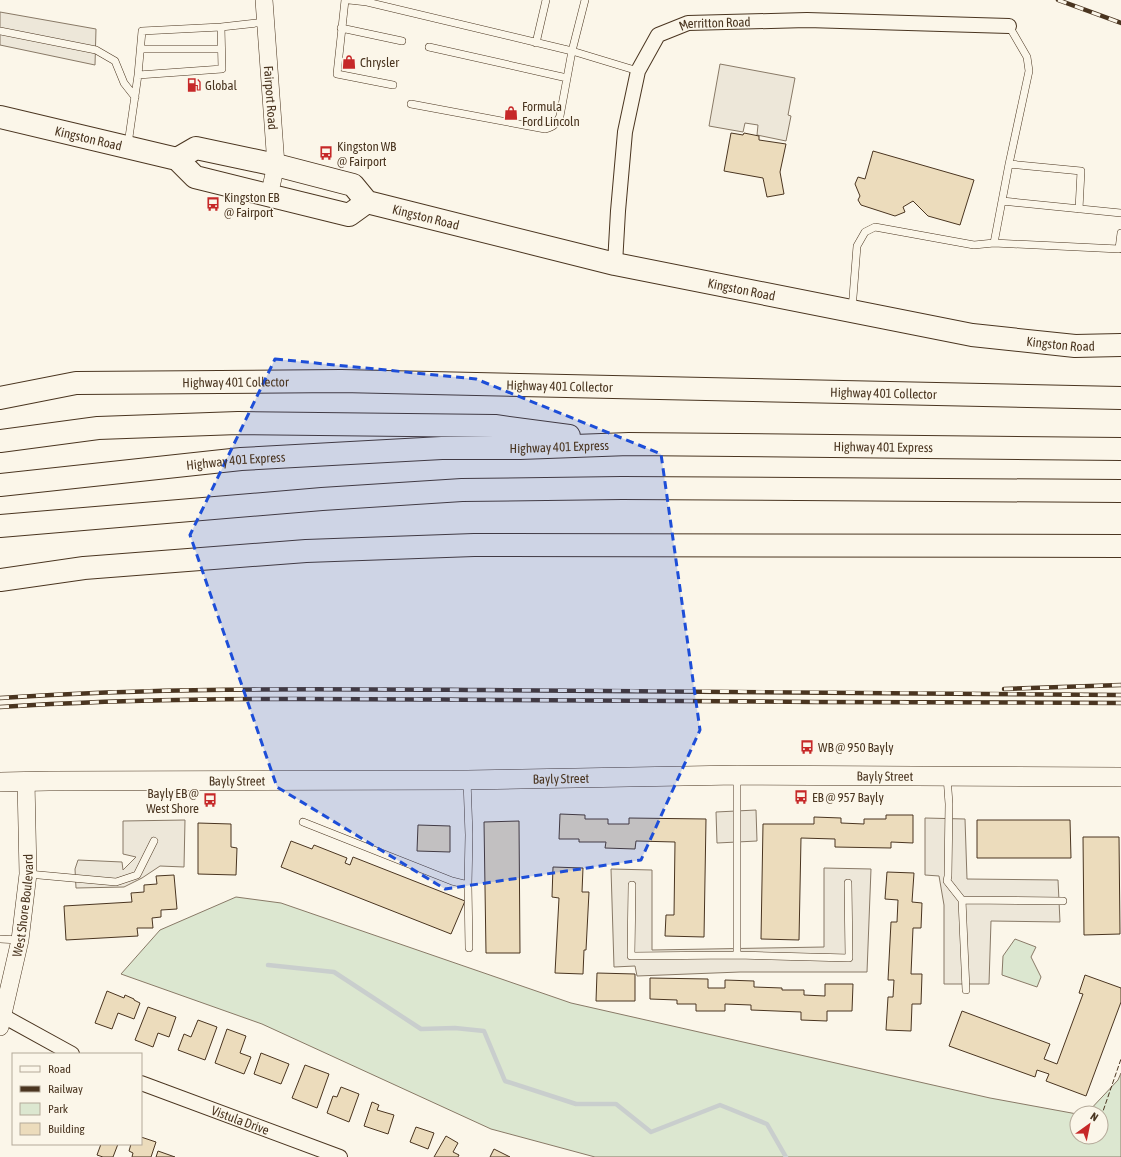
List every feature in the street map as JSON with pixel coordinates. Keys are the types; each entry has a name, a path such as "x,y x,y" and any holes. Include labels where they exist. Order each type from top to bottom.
{"main road":[{"name":"Kingston Road","path":"0,117 177,159"},
{"path":"196,148 276,165 354,185 367,202 349,215 195,177 177,159 196,148"},
{"name":"Kingston Road","path":"367,202 615,264 972,335 1075,346 1121,345"},
{"name":"Highway 401 Collector","path":"0,398 76,383 341,380 1121,398"},
{"path":"0,385 76,383"},
{"path":"0,441 98,428 246,423 495,426 630,444"},
{"name":"Highway 401 Express","path":"0,485 241,459 442,448 520,448 630,444 1121,449"},
{"path":"0,526 322,499 462,490 630,488 1121,491"},
{"path":"0,580 84,568 306,551 474,544 1121,546"},
{"name":"Bayly Street","path":"0,782 467,780 737,775 1121,777"}],"street":[{"name":"Fairport Road","path":"264,0 276,165 269,196"},
{"name":"Merritton Road","path":"615,264 625,132 638,71 658,36 688,23 807,20 1009,26"},
{"name":"West Shore Boulevard","path":"2,1022 20,940 28,874 26,781"},
{"path":"2,1022 70,1053"},
{"name":"Vistula Drive","path":"142,1083 340,1157"}],"lane":[{"path":"345,0 337,74 393,85"},
{"path":"349,0 367,2 572,51 638,71"},
{"path":"536,43 546,0"},
{"path":"411,104 544,129 552,128 560,116 572,51 585,0"},
{"path":"128,147 138,75 142,31 266,22"},
{"path":"138,75 222,69 221,26"},
{"path":"994,243 1029,71 1027,57 1009,26"},
{"path":"341,28 402,41"},
{"path":"0,31 96,50 115,61 124,83 135,97"},
{"path":"429,47 567,78"},
{"path":"141,48 222,49"},
{"path":"1009,164 1081,171 1079,209"},
{"path":"1002,201 1121,213"},
{"path":"852,312 857,246 865,232 875,227 974,245 994,243 1120,249 1121,233"},
{"path":"737,775 737,955"},
{"path":"947,776 949,804 947,881 962,900 966,990"},
{"path":"467,780 469,835 469,948"},
{"path":"304,822 452,881 468,885"},
{"path":"28,874 116,882 137,875 154,842"},
{"path":"632,885 631,956 737,955 849,958 848,883"},
{"path":"962,900 1063,901"},
{"path":"0,939 20,940"}],"highlighted area":[{"path":"275,359 476,379 661,454 700,730 641,860 445,889 277,787 190,535"}],"green space":[{"path":"236,897 281,903 571,1003 990,1098 1069,1113 1069,1145 1109,1145 1109,1105 1095,1105 1118,1080 1121,1073 1121,1157 595,1157 491,1129 262,1024 121,974 160,930"},
{"path":"1015,939 1036,947 1031,957 1041,977 1037,987 1002,975 1003,956"}],"shaded area":[{"path":"0,12 96,29 95,65 0,45"},
{"path":"720,64 795,78 788,115 791,116 786,141 757,135 758,125 745,123 743,132 709,126"},
{"path":"756,810 757,841 717,843 716,812"},
{"path":"925,818 965,819 967,879 1058,880 1060,922 991,921 989,984 944,984 944,905 939,876 925,875"},
{"path":"185,820 184,867 160,866 142,878 124,887 76,888 75,869 78,860 122,862 123,870 136,857 123,854 123,821"},
{"path":"824,868 871,869 867,972 740,972 637,976 635,966 614,967 611,869 652,870 652,950 824,947"}],"building":[{"path":"731,133 743,135 744,133 759,136 759,140 786,144 780,172 784,194 767,197 763,178 724,171"},
{"path":"873,151 974,180 960,225 928,216 913,201 903,207 905,212 895,216 861,205 858,200 860,196 855,184 858,177 865,179"},
{"path":"560,814 585,815 585,819 608,819 608,824 629,824 629,818 706,819 704,937 665,936 666,915 674,915 675,842 636,841 635,849 605,848 606,842 579,842 579,839 559,839"},
{"path":"886,815 913,815 913,843 891,842 891,848 835,847 835,839 801,838 799,940 761,939 763,824 814,824 814,817 841,818 841,823 864,824 864,819 886,819"},
{"path":"977,820 1070,820 1071,858 977,858"},
{"path":"519,821 520,953 486,953 484,822"},
{"path":"198,823 231,824 231,847 237,848 236,875 198,874"},
{"path":"418,825 450,826 450,852 417,851"},
{"path":"1083,837 1119,837 1120,934 1084,935"},
{"path":"291,841 312,849 314,845 347,858 345,863 350,865 353,857 465,901 451,934 281,867"},
{"path":"553,867 583,868 582,892 589,892 586,950 584,950 583,974 555,973 559,898 552,897"},
{"path":"887,872 914,873 912,902 922,903 921,928 913,928 911,974 922,974 921,1004 912,1004 911,1031 886,1030 888,997 893,997 894,980 888,980 891,922 897,922 898,900 885,899"},
{"path":"174,875 177,909 161,910 161,917 152,918 153,928 137,928 138,936 66,940 64,906 132,902 131,893 144,892 144,885 157,884 156,876"},
{"path":"597,973 635,974 635,1001 596,1001"},
{"path":"1085,975 1121,988 1121,1002 1086,1096 1046,1081 1049,1074 1037,1070 1035,1077 949,1046 962,1011 1050,1044 1044,1059 1057,1064 1083,994 1079,993"},
{"path":"650,978 708,979 708,988 725,988 725,980 754,981 754,987 782,988 782,990 804,990 804,995 825,996 825,984 853,984 852,1011 827,1011 827,1021 801,1020 801,1012 751,1010 751,1005 725,1004 725,1011 696,1011 696,1004 677,1004 677,1000 650,999"},
{"path":"107,991 124,998 125,995 140,1003 134,1019 118,1013 112,1029 95,1023"},
{"path":"148,1007 176,1017 169,1037 158,1033 153,1047 135,1040"},
{"path":"198,1020 217,1027 205,1060 178,1050 184,1034 191,1037"},
{"path":"227,1029 246,1036 240,1053 251,1057 244,1074 215,1063"},
{"path":"261,1053 289,1064 281,1084 254,1074"},
{"path":"305,1065 329,1074 317,1108 292,1098"},
{"path":"341,1087 359,1094 349,1122 327,1113 333,1096 337,1097"},
{"path":"372,1102 379,1105 377,1110 394,1115 388,1134 364,1126"},
{"path":"416,1127 434,1133 428,1149 410,1142"},
{"path":"446,1136 458,1143 453,1152 459,1155 458,1157 434,1157"},
{"path":"142,1137 156,1142 151,1157 132,1157 133,1153 129,1151 131,1145 142,1145"},
{"path":"101,1145 118,1145 113,1157 103,1157 97,1155"},
{"path":"494,1149 510,1157 490,1157"},
{"path":"158,1151 175,1157 156,1157"}],"waterway":[{"path":"268,965 334,972 421,1029 455,1028 484,1031 505,1081 576,1104 616,1104 651,1132 720,1105 767,1124 786,1157"}],"railway":[{"path":"1058,0 1121,23"},
{"path":"1004,689 1121,685"},
{"path":"0,698 60,694 181,690 303,689 1121,695"},
{"path":"0,707 127,701 254,699 1121,703"}],"fence":[{"path":"1105,1105 1121,1059"}],"place":[{"name":"Chrysler","path":"349,62"},
{"name":"Global","path":"194,85"},
{"name":"Formula Ford Lincoln","path":"511,113"},
{"name":"Kingston WB @ Fairport","path":"326,153"},
{"name":"Kingston EB @ Fairport","path":"213,204"},
{"name":"WB @ 950 Bayly","path":"807,747"},
{"name":"EB @ 957 Bayly","path":"801,797"},
{"name":"Bayly EB @ West Shore","path":"210,800"}]}
